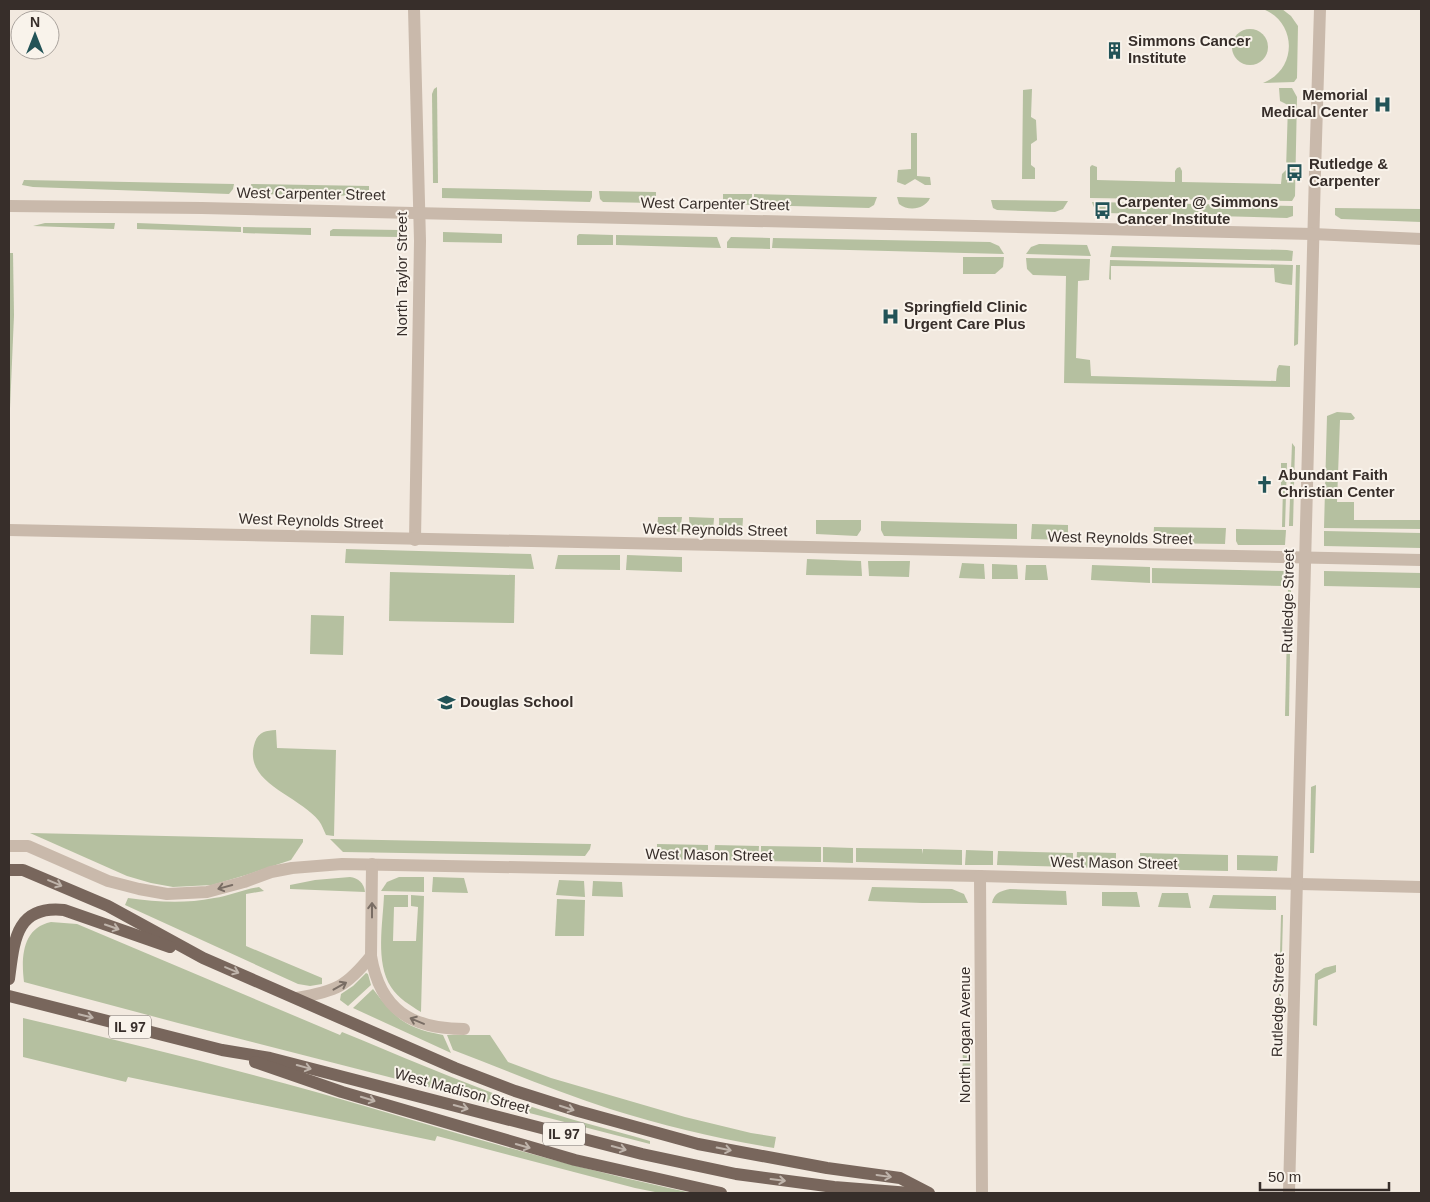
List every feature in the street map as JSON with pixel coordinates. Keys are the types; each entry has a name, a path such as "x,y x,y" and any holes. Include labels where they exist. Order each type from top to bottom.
{"main road":[{"path":"9,870 23,870 108,906 204,958"},
{"path":"9,978 13,944 21,926 34,914 53,909 64,910 204,958 455,1068 515,1091 578,1111 698,1144 827,1168 900,1178 929,1193"},
{"name":"West Madison Street","path":"9,996 222,1050 270,1058 642,1154 736,1174 834,1187 910,1193"},
{"path":"222,1050 342,1092 539,1150 650,1178 721,1193"}],"street":[{"name":"North Taylor Street","path":"414,9 419,213 415,540"},
{"name":"Rutledge Street","path":"1289,1193 1320,9"},
{"name":"West Carpenter Street","path":"9,206 133,206 1313,234 1421,239"},
{"name":"West Reynolds Street","path":"9,530 1421,560"},
{"name":"West Mason Street","path":"9,846 28,846 108,882 167,894 207,892 271,872 292,868 342,864 980,876 1421,887"},
{"path":"372,864 371,956 373,970 383,993 401,1013 420,1024 446,1029 464,1029"},
{"name":"North Logan Avenue","path":"980,876 982,1193"},
{"path":"297,998 335,990 356,974 371,956"}],"green space":[{"path":"1263,9 1282,9 1291,16 1298,26 1297,78 1294,82 1263,83 1283,67 1289,46 1287,34 1282,24 1274,15"},
{"path":"1250,29 1257,30 1263,34 1267,40 1267,54 1263,60 1257,64 1250,65 1243,64 1237,60 1233,54 1232,47 1233,40 1237,34 1243,30"},
{"path":"437,87 438,183 433,183 432,94"},
{"path":"1279,88 1292,88 1297,97 1295,196 1292,201 1090,198 1090,167 1092,165 1097,167 1097,180 1175,182 1175,171 1180,167 1182,182 1281,184 1282,174 1286,170 1288,105 1280,101"},
{"path":"1032,89 1031,117 1036,120 1037,140 1031,144 1031,165 1035,168 1035,179 1022,179 1023,90"},
{"path":"911,133 917,133 917,176 930,177 931,185 925,185 915,179 905,185 897,182 898,170 911,169"},
{"path":"24,180 234,184 229,194 33,187 22,185"},
{"path":"251,184 369,186 369,196 255,194"},
{"path":"442,188 592,191 592,197 590,202 442,198"},
{"path":"599,191 656,192 656,200 653,203 603,202 600,199"},
{"path":"723,194 752,194 752,205 723,204"},
{"path":"754,194 877,197 874,205 869,208 754,205"},
{"path":"897,197 930,198 921,207 912,209 899,204"},
{"path":"991,200 1068,201 1063,209 1055,212 997,210 993,208"},
{"path":"1092,202 1293,206 1293,216 1287,218 1106,213 1097,210"},
{"path":"1335,208 1421,209 1421,222 1341,219 1335,215"},
{"path":"45,223 115,223 114,229 33,226"},
{"path":"137,223 241,227 241,232 137,229"},
{"path":"243,227 311,228 311,235 243,233"},
{"path":"333,229 399,230 399,237 330,236 330,231"},
{"path":"443,232 502,234 502,243 443,242"},
{"path":"579,234 613,235 613,245 577,245 577,236"},
{"path":"616,235 717,237 721,248 616,245"},
{"path":"731,237 770,238 770,249 727,248 727,242"},
{"path":"773,238 990,242 999,246 1004,254 772,248"},
{"path":"1039,244 1087,245 1091,256 1026,254 1031,247"},
{"path":"1112,246 1293,251 1292,261 1110,257"},
{"path":"10,253 13,253 14,315 9,432"},
{"path":"963,257 1004,257 1003,267 995,274 963,274"},
{"path":"1026,258 1090,259 1089,280 1078,281 1076,358 1090,360 1091,376 1276,381 1279,365 1290,366 1290,387 1064,383 1066,276 1033,275 1027,269"},
{"path":"1110,260 1293,265 1292,285 1275,282 1274,268 1111,266 1111,280 1109,279"},
{"path":"1296,265 1300,265 1298,344 1294,346"},
{"path":"1337,412 1351,413 1355,418 1353,420 1340,420 1337,502 1354,502 1354,520 1421,520 1421,529 1324,528 1327,416"},
{"path":"1292,443 1295,447 1293,526 1289,526"},
{"path":"1281,463 1287,463 1285,527 1282,527 1283,487 1281,487"},
{"path":"658,517 682,517 680,532 657,531"},
{"path":"689,517 714,518 713,532 690,532"},
{"path":"719,518 743,518 742,533 719,533"},
{"path":"816,520 861,520 861,530 857,536 816,534"},
{"path":"881,521 1017,524 1017,539 884,536 881,530"},
{"path":"1032,524 1068,525 1068,540 1031,539"},
{"path":"1154,527 1226,528 1225,544 1153,543"},
{"path":"1236,529 1286,530 1285,545 1238,545"},
{"path":"1324,531 1421,533 1421,548 1324,546"},
{"path":"346,549 531,554 534,569 345,563"},
{"path":"558,555 620,555 620,570 555,569"},
{"path":"627,555 682,557 682,572 626,570"},
{"path":"807,559 861,561 862,576 806,575"},
{"path":"868,561 910,561 909,577 869,576"},
{"path":"962,563 984,564 985,579 959,578"},
{"path":"992,564 1017,565 1018,579 992,579"},
{"path":"1026,565 1046,565 1048,580 1025,580"},
{"path":"1092,565 1150,567 1150,583 1091,580"},
{"path":"1152,568 1284,571 1284,586 1152,583"},
{"path":"1324,571 1421,573 1421,588 1324,586"},
{"path":"390,572 515,575 514,623 389,621"},
{"path":"1288,590 1291,590 1289,716 1285,716"},
{"path":"311,615 344,616 343,655 310,654"},
{"path":"276,730 277,748 336,750 334,836 326,835 319,821 310,812 274,787 256,768 253,756 257,738 263,732"},
{"path":"1316,785 1314,853 1310,853 1311,787"},
{"path":"30,833 303,839 303,842 291,860 212,885 173,887 127,876"},
{"path":"330,839 591,844 585,856 343,852"},
{"path":"657,844 708,845 708,852 705,860 660,859 657,852"},
{"path":"715,845 759,846 758,861 718,860 714,854"},
{"path":"761,846 821,847 821,862 761,861"},
{"path":"823,847 853,848 853,863 823,862"},
{"path":"856,848 922,849 922,854 923,849 962,850 962,865 856,862"},
{"path":"966,850 993,851 993,865 965,865"},
{"path":"998,851 1073,853 1073,867 997,865"},
{"path":"1077,852 1116,853 1116,869 1076,867"},
{"path":"1140,853 1228,855 1228,871 1140,869"},
{"path":"1237,855 1278,856 1277,871 1237,870"},
{"path":"399,877 424,877 424,892 381,891 387,882"},
{"path":"433,877 464,878 468,893 432,892"},
{"path":"356,878 360,882 365,892 290,889 290,885 315,880"},
{"path":"559,880 584,881 585,897 556,895"},
{"path":"593,881 622,882 623,897 592,896"},
{"path":"259,887 264,891 246,894 246,946 322,978 322,984 310,986 298,984 125,905 128,898 181,902 220,897"},
{"path":"872,887 952,889 964,894 968,903 868,901"},
{"path":"1010,889 1066,891 1067,905 992,903 998,893"},
{"path":"1102,892 1137,892 1140,907 1102,906"},
{"path":"1162,893 1188,893 1191,908 1158,907"},
{"path":"384,895 408,895 408,907 394,907 393,941 416,941 418,907 411,906 411,895 424,896 421,1012 397,995 386,977 381,954"},
{"path":"1213,895 1276,896 1276,910 1209,908"},
{"path":"557,899 585,900 584,936 555,936"},
{"path":"1281,915 1283,915 1280,1034 1278,1035"},
{"path":"51,922 77,924 340,1035 342,1032 456,1079 526,1105 650,1141 650,1144 24,982 24,954 29,937 41,925"},
{"path":"1336,965 1336,972 1318,980 1317,1026 1313,1025 1315,974 1324,968"},
{"path":"366,973 371,985 348,1006 340,1000 341,994 353,986"},
{"path":"373,989 388,1008 402,1021 419,1029 443,1035 451,1053 353,1008"},
{"path":"23,1018 243,1072 550,1159 692,1193 660,1193 635,1188 437,1136 435,1141 128,1077 126,1082 23,1057"},
{"path":"447,1035 490,1035 508,1062 551,1078 685,1117 776,1137 774,1148 671,1126 590,1102 453,1050"},
{"path":"963,1046 970,1053 971,1093 967,1098 962,1097"}],"place":[{"name":"Simmons Cancer Institute","path":"1114,50"},
{"name":"Memorial Medical Center","path":"1382,104"},
{"name":"Rutledge & Carpenter","path":"1295,173"},
{"name":"Carpenter @ Simmons Cancer Institute","path":"1103,211"},
{"name":"Springfield Clinic Urgent Care Plus","path":"890,316"},
{"name":"Abundant Faith Christian Center","path":"1264,484"},
{"name":"Douglas School","path":"446,702"}]}
